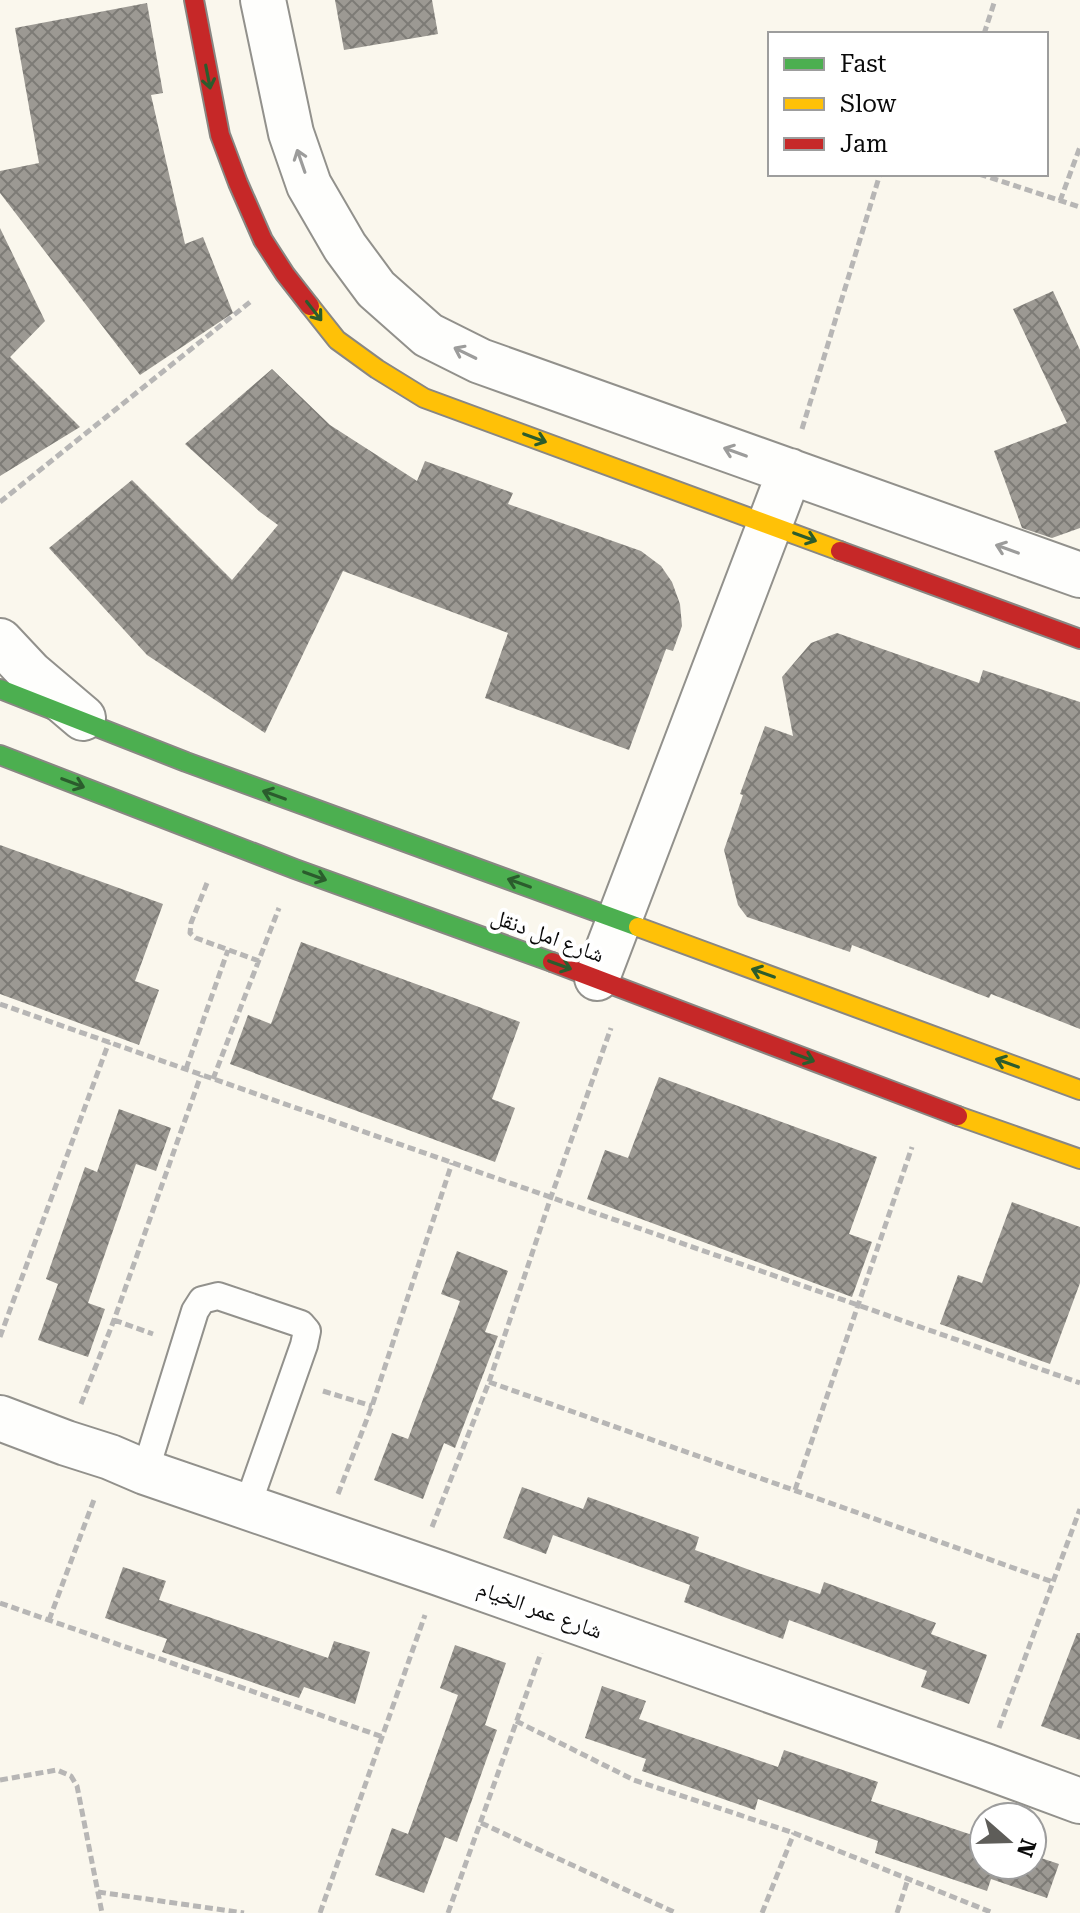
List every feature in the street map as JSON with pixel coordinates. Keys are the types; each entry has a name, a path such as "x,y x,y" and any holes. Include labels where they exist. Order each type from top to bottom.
{"street":[{"path":"194,0 220,135 263,240 285,274 337,340 377,369 424,398 1080,639"},
{"path":"263,0 291,133 309,185 345,247 376,289 428,335 480,361 1080,575"},
{"path":"611,983 618,919 790,471"},
{"path":"0,641 30,673 87,723"},
{"name":"شارع امل دنقل","path":"0,689 186,762 1080,1090"},
{"name":"شارع امل دنقل","path":"0,755 295,869 611,983 927,1105 1080,1159"},
{"name":"شارع عمر الخيام","path":"0,1418 1080,1801"}],"lane":[{"path":"128,1465 202,1300 218,1296 301,1324 307,1331 293,1381 247,1507"}],"path":[{"path":"985,32 995,0"},
{"path":"1060,201 1080,147"},
{"path":"790,471 879,176"},
{"path":"985,176 1080,207"},
{"path":"0,502 285,274"},
{"path":"223,841 191,923 190,933 259,961"},
{"path":"213,1079 295,869"},
{"path":"186,1069 228,950"},
{"path":"320,1913 383,1737 428,1569 551,1197 611,983"},
{"path":"0,1004 1080,1383"},
{"path":"0,1337 109,1042"},
{"path":"66,1443 114,1320 201,1075"},
{"path":"795,1490 927,1105"},
{"path":"323,1532 372,1406 452,1163"},
{"path":"293,1381 372,1406"},
{"path":"489,1382 1053,1582"},
{"path":"49,1620 128,1465"},
{"path":"985,1766 1080,1509"},
{"path":"0,1603 383,1737"},
{"path":"448,1913 554,1614"},
{"path":"516,1721 634,1780 794,1833 993,1913"},
{"path":"0,1780 57,1770 71,1776 77,1786 102,1913"},
{"path":"481,1822 676,1913"},
{"path":"762,1913 794,1833"},
{"path":"897,1913 908,1879"},
{"path":"98,1892 244,1913"}],"building":[{"path":"335,0 432,0 438,34 344,50"},
{"path":"147,3 163,93 151,95 185,244 203,237 233,313 140,375 0,193 0,171 39,163 15,28"},
{"path":"0,228 45,321 10,357 80,427 0,476"},
{"path":"1053,291 1080,350 1080,528 1052,538 1022,528 994,451 1067,423 1013,309"},
{"path":"272,369 330,425 417,481 425,461 513,493 508,504 641,551 661,566 672,582 680,604 682,626 673,651 666,649 629,750 485,698 508,633 343,571 265,733 147,655 49,548 132,480 232,580 278,525 185,444"},
{"path":"837,633 979,683 983,670 1080,702 1080,1029 852,945 850,952 747,917 738,905 724,850 765,726 793,736 782,677 811,643"},
{"path":"0,845 163,904 135,981 159,990 139,1045 0,994"},
{"path":"301,942 520,1022 492,1099 515,1108 495,1162 230,1064 248,1015 271,1024"},
{"path":"659,1077 877,1157 849,1234 872,1242 852,1297 587,1199 605,1150 628,1158"},
{"path":"119,1109 171,1128 156,1171 136,1164 88,1303 105,1309 88,1357 38,1340 58,1284 46,1279 85,1167 97,1172"},
{"path":"1012,1202 1080,1227 1080,1283 1050,1364 940,1324 958,1275 982,1283"},
{"path":"457,1251 508,1271 485,1332 498,1336 455,1448 444,1443 423,1499 374,1480 392,1433 408,1439 460,1301 441,1294"},
{"path":"522,1487 583,1509 588,1497 699,1537 695,1550 758,1573 820,1594 824,1582 936,1623 931,1634 987,1655 969,1704 921,1687 927,1671 789,1620 783,1639 684,1602 690,1585 553,1535 546,1554 503,1538"},
{"path":"123,1567 166,1581 159,1600 328,1658 334,1641 370,1652 355,1704 304,1687 299,1698 162,1652 167,1639 105,1618"},
{"path":"1077,1633 1080,1633 1080,1740 1041,1726"},
{"path":"455,1645 506,1663 485,1725 497,1730 457,1842 445,1837 424,1893 375,1875 392,1828 408,1834 458,1695 440,1688"},
{"path":"602,1686 646,1701 639,1719 778,1767 784,1750 878,1782 871,1801 968,1834 968,1881 990,1881 987,1891 875,1853 878,1841 758,1799 755,1810 642,1771 646,1759 585,1738"},
{"path":"1048,1860 1059,1864 1047,1898 997,1881 1048,1881"}],"traffic: fast":[{"path":"0,689 186,762 638,927"},
{"path":"0,755 295,869 552,962"}],"traffic: slow":[{"path":"310,306 337,340 424,398 840,551"},
{"path":"638,927 1080,1090"},
{"path":"958,1116 1080,1159"}],"traffic: jam":[{"path":"194,0 220,135 238,183 263,240 310,306"},
{"path":"840,551 1080,639"},
{"path":"552,962 958,1116"}]}
